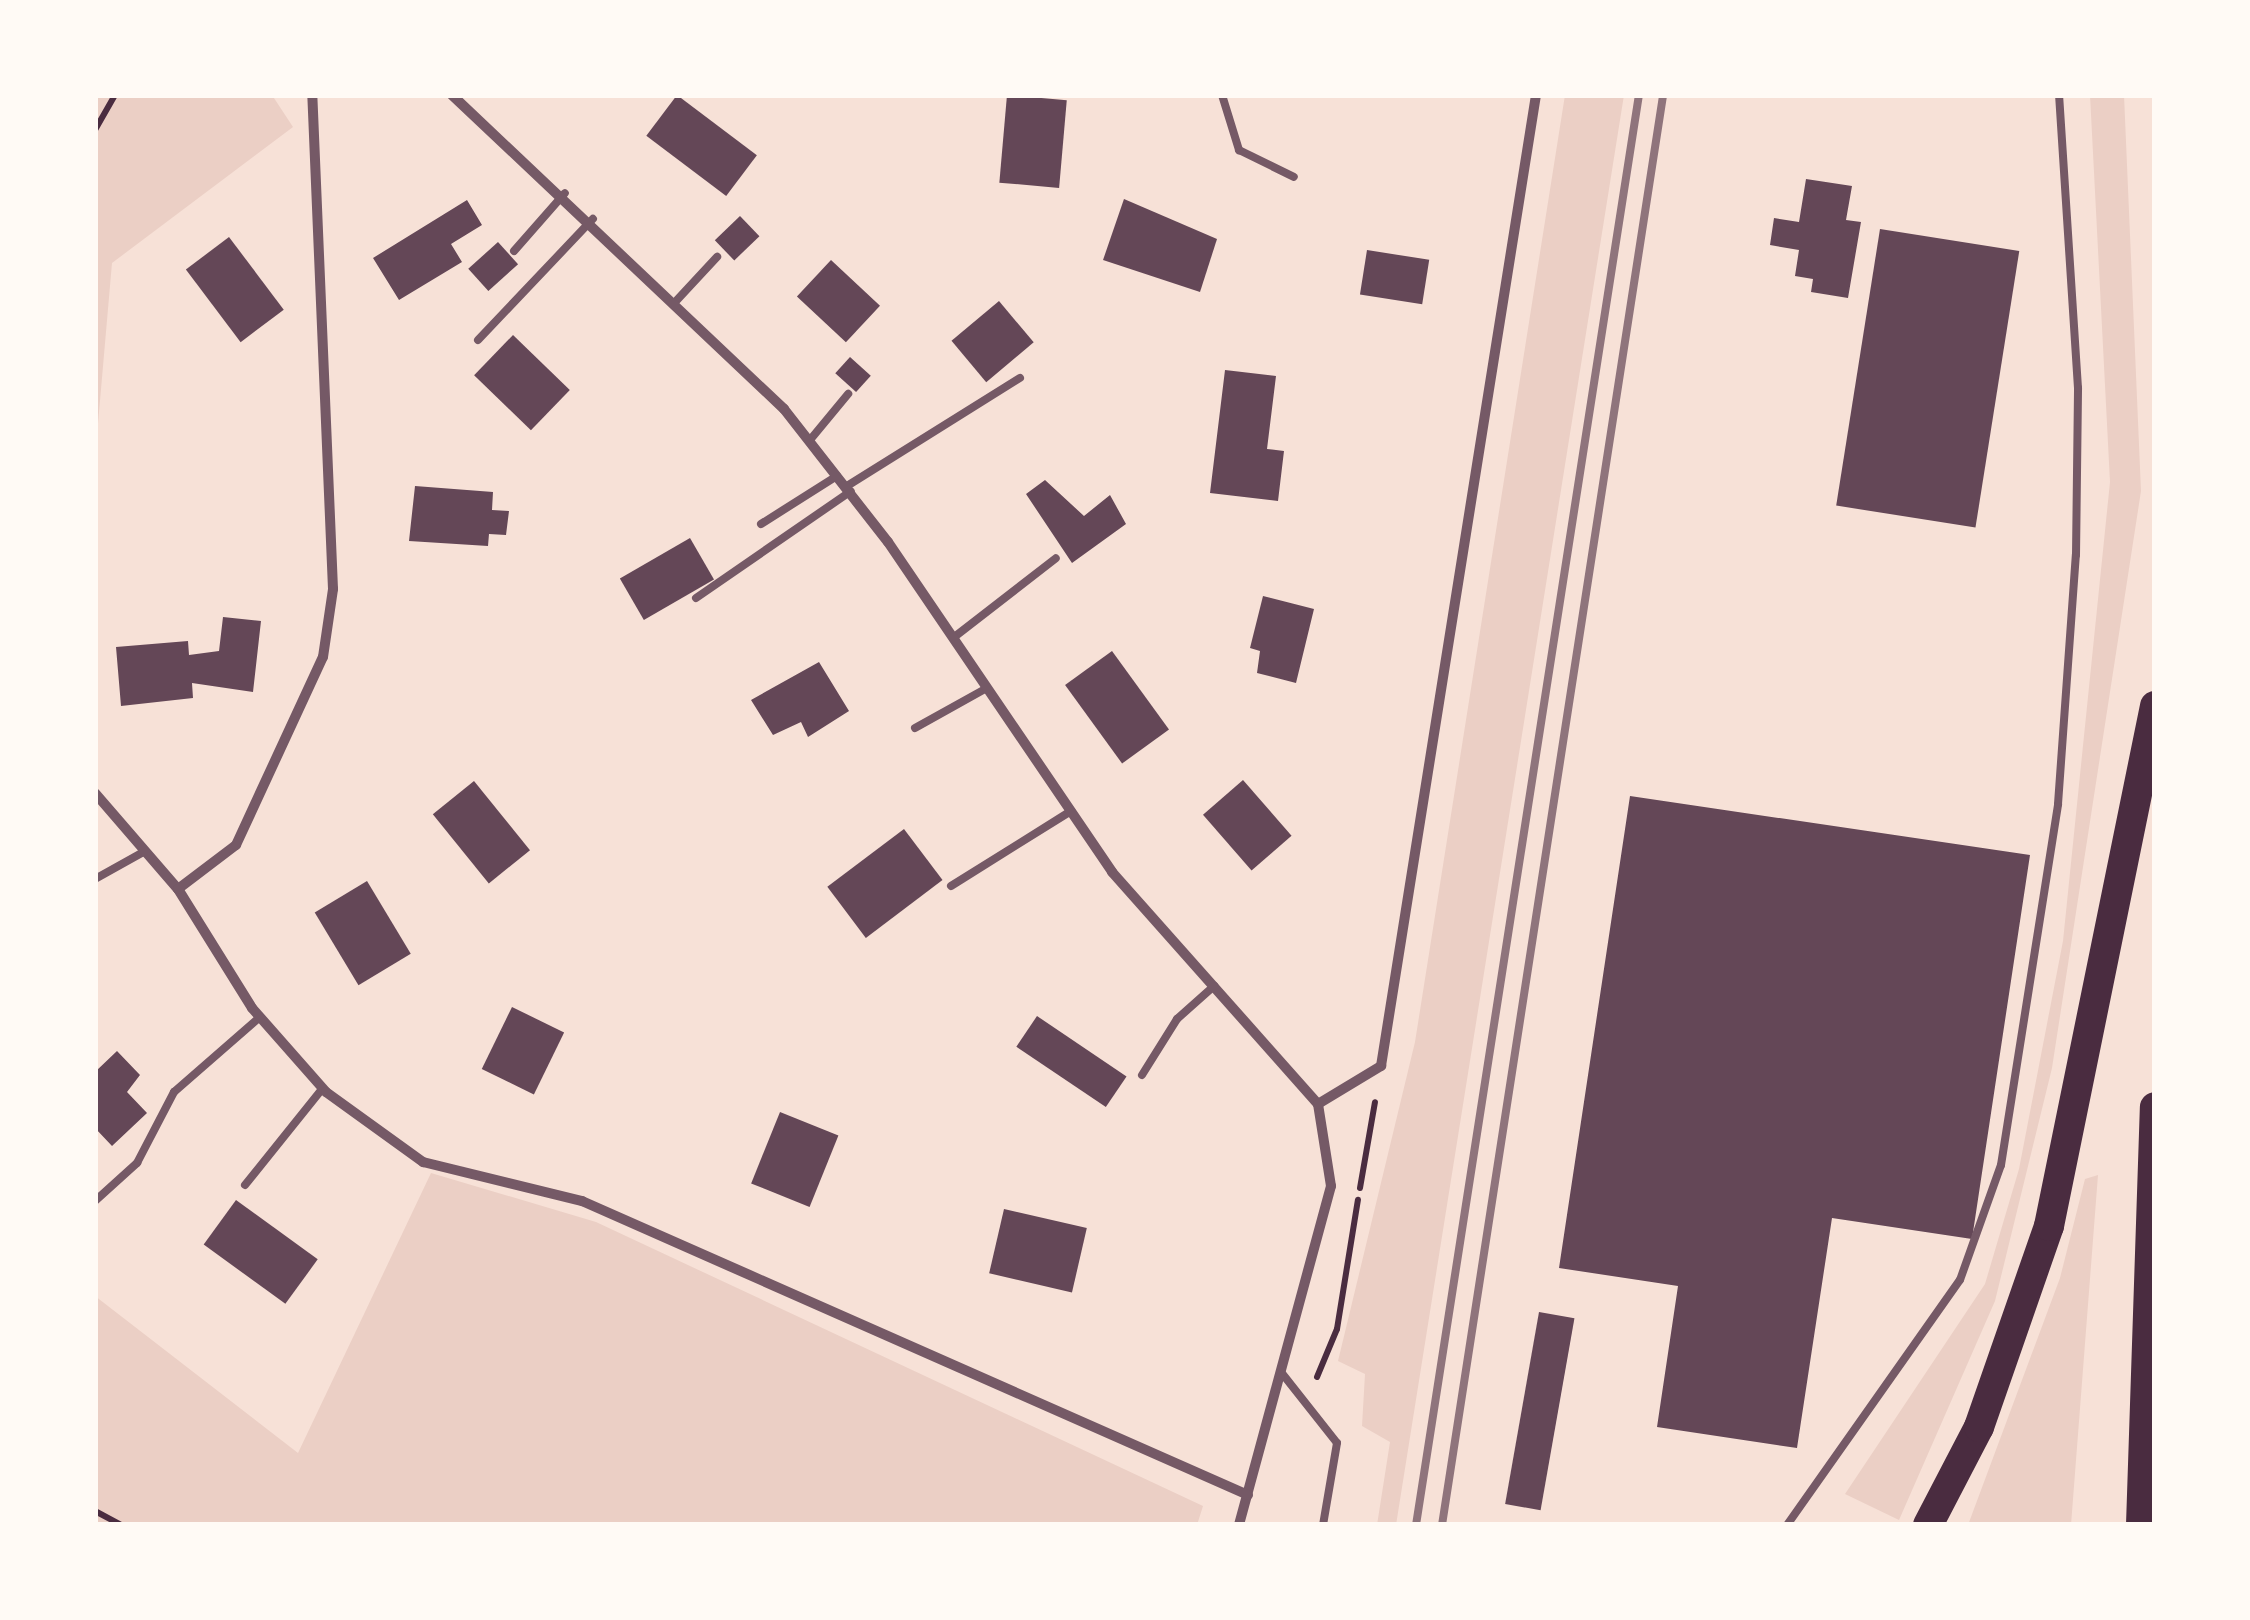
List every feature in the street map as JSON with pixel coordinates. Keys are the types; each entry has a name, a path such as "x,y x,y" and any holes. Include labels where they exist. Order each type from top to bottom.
{"highway":[{"path":"1928,1525 1979,1427 2049,1226 2155,706"},
{"path":"2142,1525 2155,1108"}],"street":[{"path":"178,888 236,845 323,657 333,589 312,95"},
{"path":"452,95 594,219 810,440 849,488 1070,811 1214,986 1318,1104 1331,1186 1239,1525"},
{"path":"1318,1104 1381,1066 1536,95"},
{"path":"95,793 178,888 260,1017 323,1088 424,1162 582,1201 1248,1494"}],"lane":[{"path":"1222,95 1238,150 1294,177"},
{"path":"1787,1525 1960,1280 2001,1166 2058,804 2076,555 2078,388 2059,95"},
{"path":"514,251 565,193"},
{"path":"478,340 594,219"},
{"path":"676,300 717,257"},
{"path":"696,598 849,488 1020,378"},
{"path":"810,440 848,394"},
{"path":"761,524 838,475"},
{"path":"953,638 1056,558"},
{"path":"914,728 987,688"},
{"path":"952,886 1070,811"},
{"path":"95,880 145,851"},
{"path":"1142,1075 1176,1019 1214,986"},
{"path":"95,1201 137,1163 174,1092 260,1017"},
{"path":"245,1185 323,1088"},
{"path":"1282,1372 1337,1443 1324,1525"}],"path":[{"path":"95,130 115,95"},
{"path":"95,1510 121,1525"}],"shaded area":[{"path":"95,95 272,95 293,127 112,263 95,458"},
{"path":"1565,95 1624,95 1396,1525 1377,1525 1390,1442 1362,1426 1365,1374 1338,1361 1415,1042"},
{"path":"2090,95 2124,95 2141,491 2052,1068 1995,1301 1899,1520 1845,1494 1985,1284 2019,1169 2063,941 2110,482"},
{"path":"431,1173 596,1222 1203,1506 1197,1525 95,1525 95,1296 298,1453"},
{"path":"2098,1175 2071,1525 1968,1525 2060,1278 2085,1179"}],"building":[{"path":"677,95 757,155 726,196 646,136"},
{"path":"1007,95 1067,100 1059,188 999,183"},
{"path":"1806,179 1852,186 1846,220 1861,222 1848,298 1811,292 1813,279 1795,276 1799,250 1770,245 1774,218 1799,222"},
{"path":"1124,199 1217,239 1200,292 1103,260"},
{"path":"467,200 482,225 451,244 462,262 399,300 373,258"},
{"path":"740,216 759,236 734,260 715,240"},
{"path":"1880,229 2019,251 1975,528 1836,506"},
{"path":"229,237 284,310 241,342 186,269"},
{"path":"498,242 518,264 488,291 468,269"},
{"path":"1367,250 1429,260 1422,304 1360,294"},
{"path":"831,260 880,306 846,342 797,297"},
{"path":"999,301 1034,342 986,382 952,341"},
{"path":"513,335 570,390 531,430 474,375"},
{"path":"850,357 871,376 856,392 835,373"},
{"path":"1225,370 1276,376 1267,449 1284,451 1278,501 1210,493"},
{"path":"1045,480 1084,516 1110,495 1126,524 1072,563 1026,494"},
{"path":"415,486 493,492 492,510 509,511 506,535 489,534 488,546 409,541"},
{"path":"690,538 714,580 644,620 620,578"},
{"path":"1263,596 1314,609 1296,683 1257,673 1260,651 1250,648"},
{"path":"223,617 261,621 253,692 192,683 193,698 121,706 116,647 188,641 189,655 219,651"},
{"path":"1112,651 1169,729 1122,764 1065,685"},
{"path":"819,662 849,711 808,737 801,722 773,735 751,700"},
{"path":"1243,780 1292,836 1252,871 1203,815"},
{"path":"474,781 530,850 489,884 433,814"},
{"path":"1630,796 2030,855 1972,1239 1832,1218 1797,1448 1657,1427 1678,1286 1559,1268"},
{"path":"904,829 943,880 866,938 827,887"},
{"path":"367,881 411,954 358,985 315,912"},
{"path":"512,1007 564,1032 534,1094 482,1069"},
{"path":"1037,1016 1127,1076 1106,1107 1016,1047"},
{"path":"117,1051 140,1075 127,1092 147,1113 112,1146 95,1128 95,1072"},
{"path":"780,1112 838,1136 810,1207 751,1183"},
{"path":"236,1200 318,1259 285,1304 204,1244"},
{"path":"1004,1209 1087,1228 1072,1292 989,1273"},
{"path":"1539,1312 1574,1318 1541,1510 1505,1504"}],"railway":[{"path":"1416,1525 1639,95"},
{"path":"1442,1525 1663,95"}]}
